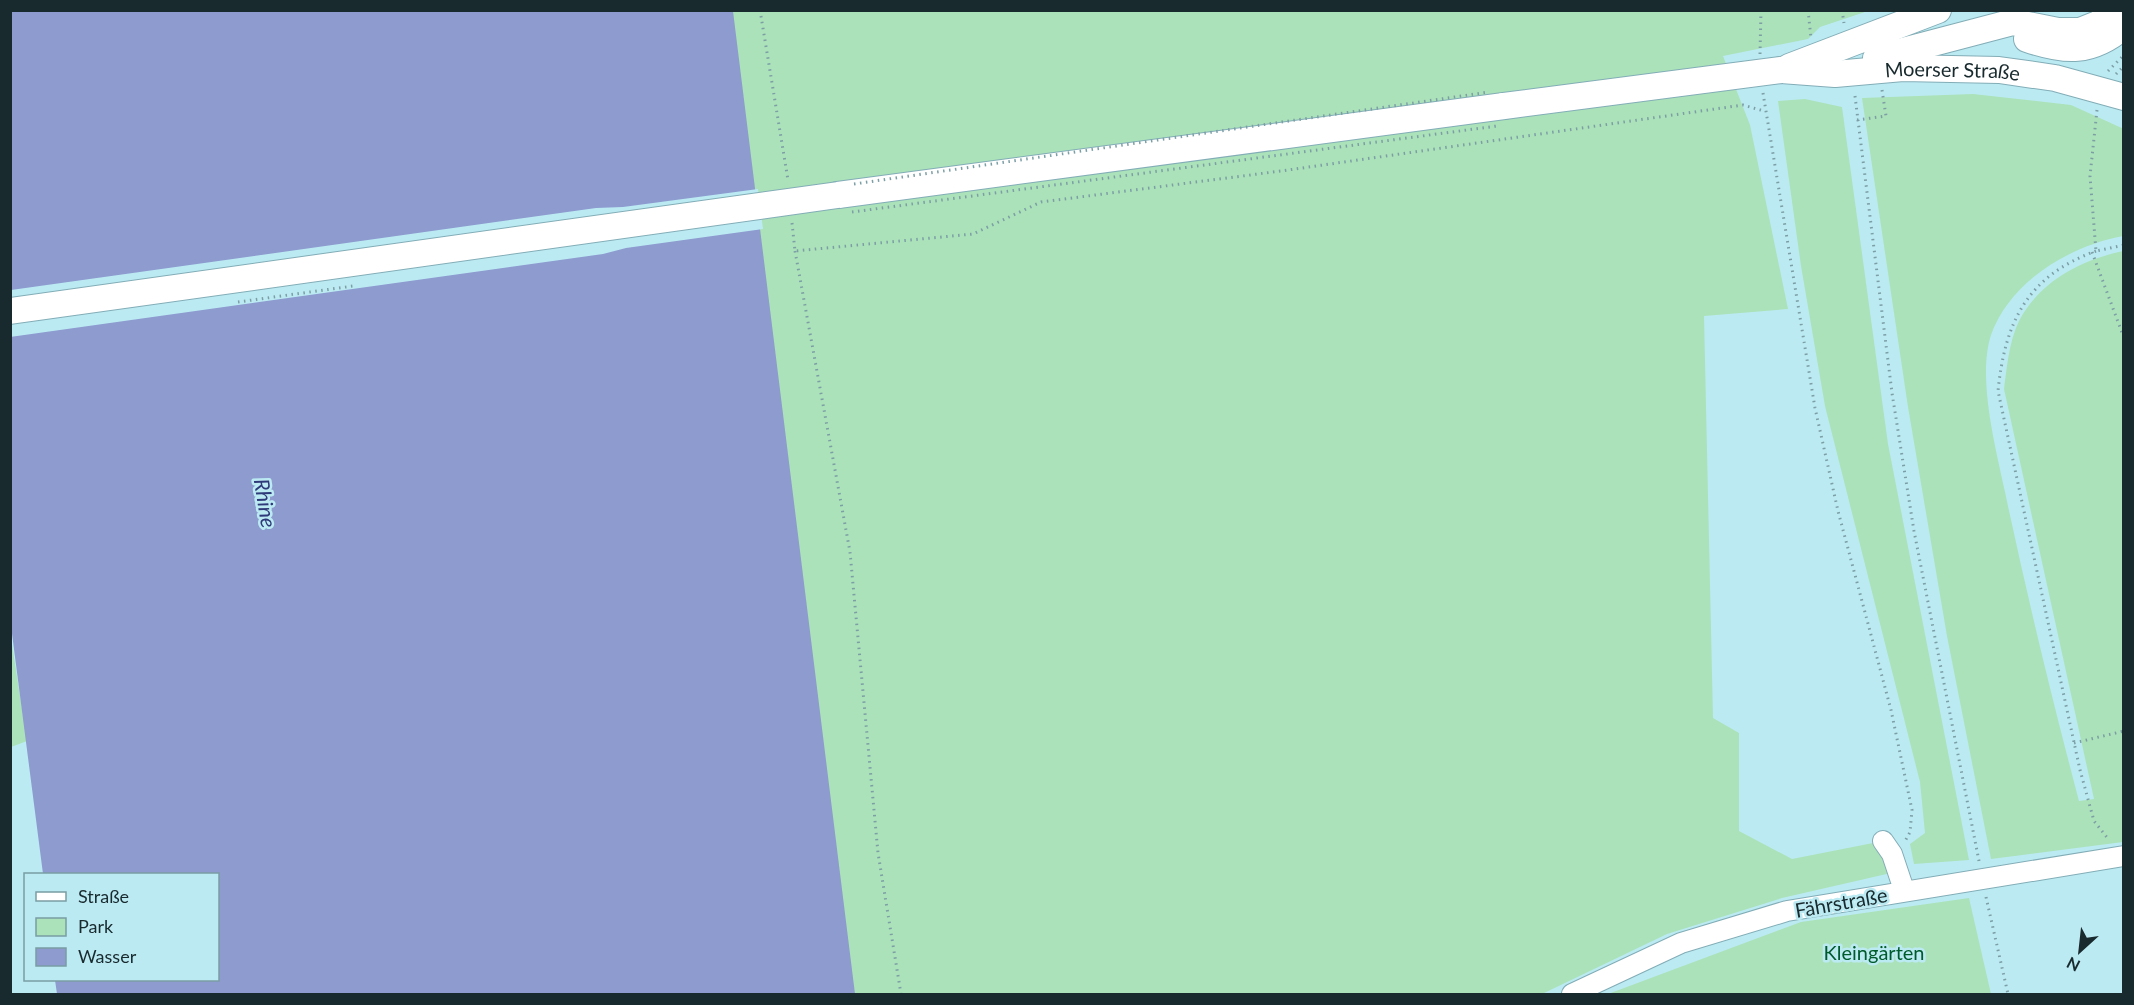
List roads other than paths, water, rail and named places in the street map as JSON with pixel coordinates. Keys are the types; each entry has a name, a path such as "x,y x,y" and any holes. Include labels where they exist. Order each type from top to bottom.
{"main road":[{"path":"1776,80 1938,10"},
{"path":"10,311 838,195 1776,80 1887,56 1985,27 2013,22 2058,32 2080,31 2100,23 2111,10"},
{"path":"1985,27 2011,33 2060,50 2095,45 2110,38 2124,26"},
{"name":"Moerser Straße","path":"1776,80 1903,68 1999,70 2055,78 2124,97"}],"lane":[{"path":"1888,847 1904,890"},
{"name":"Fährstraße","path":"1572,994 1681,943 1788,911 1904,890 2124,856"}],"water":[{"name":"Rhine","path":"10,11 733,11 855,994 57,994 55,981 219,981 219,873 43,873 10,618"}],"park label":[{"name":"Kleingärten","path":"1874,952"}]}
